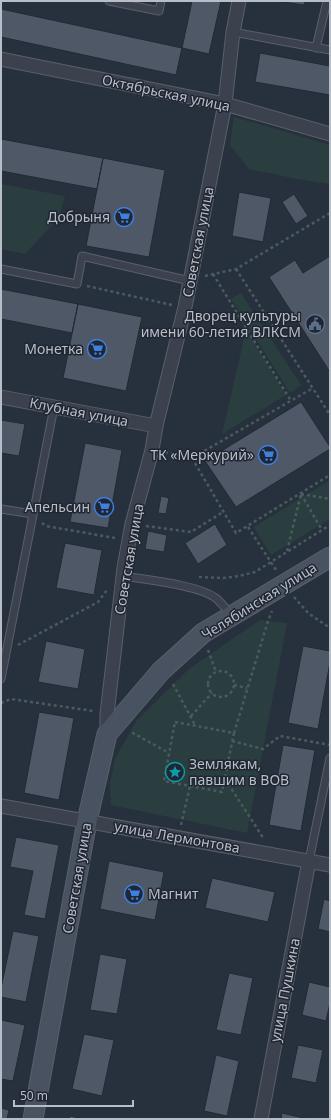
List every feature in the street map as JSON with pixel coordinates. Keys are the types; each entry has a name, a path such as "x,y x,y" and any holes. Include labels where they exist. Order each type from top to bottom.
{"street":[{"name":"Советская улица","path":"33,1119 87,821 107,734 107,714 129,540 152,450 156,426 185,307 225,104 233,32 239,1"},
{"name":"Октябрьская улица","path":"1,59 225,104 330,134"},
{"name":"Клубная улица","path":"1,397 156,426"},
{"name":"Челябинская улица","path":"107,734 161,671 203,633 330,557"},
{"name":"улица Лермонтова","path":"1,806 330,865"},
{"name":"улица Пушкина","path":"260,1119 309,861"}],"lane":[{"path":"109,1 159,11 161,1"},
{"path":"316,48 327,1"},
{"path":"233,32 330,50"},
{"path":"1,269 77,284 82,256 190,281"},
{"path":"1,679 54,407"},
{"path":"1,509 33,514"},
{"path":"124,572 208,593 217,599 232,615"},
{"path":"309,861 330,758"}],"path":[{"path":"190,281 236,269 330,213"},
{"path":"236,269 330,415"},
{"path":"213,274 291,401"},
{"path":"77,284 185,307"},
{"path":"152,450 192,458 313,388"},
{"path":"192,458 236,533 330,475"},
{"path":"301,494 330,499"},
{"path":"301,494 322,530"},
{"path":"287,552 301,494"},
{"path":"132,524 191,532 224,512"},
{"path":"33,514 46,526 129,540"},
{"path":"192,576 223,578 255,572 330,525"},
{"path":"248,526 271,562"},
{"path":"6,652 98,602 124,572"},
{"path":"234,733 175,722 164,781 222,792 234,733 268,621"},
{"path":"209,655 216,672"},
{"path":"216,672 224,672 231,677 234,685 230,692 223,697 219,697 212,693 208,686 208,682 216,672"},
{"path":"234,685 247,688"},
{"path":"174,686 196,726"},
{"path":"191,716 212,693"},
{"path":"1,703 11,699 107,714"},
{"path":"107,734 133,733 169,753"},
{"path":"232,741 263,749 280,736 330,745"},
{"path":"225,779 265,842"},
{"path":"182,820 190,786"}],"green space":[{"path":"234,117 330,145 330,184 249,169 230,145"},
{"path":"1,184 65,196 59,217 25,254 1,249"},
{"path":"241,293 301,385 290,393 231,299"},
{"path":"246,330 286,395 222,434"},
{"path":"330,480 330,519 271,555 254,527"},
{"path":"260,620 287,623 247,833 111,805 110,783 115,759 137,720 189,669"}],"building":[{"path":"192,1 221,1 209,54 182,48"},
{"path":"277,1 305,1 304,5"},
{"path":"1,9 182,48 176,75 1,37"},
{"path":"260,53 330,66 330,95 255,82"},
{"path":"1,139 103,158 97,189 1,171"},
{"name":"Добрыня","path":"103,158 165,170 149,257 86,246"},
{"path":"239,192 271,198 263,242 232,236"},
{"path":"294,194 308,216 296,224 282,202"},
{"name":"Дворец культуры имени 60-летия ВЛКСМ","path":"330,256 330,372 269,277 295,260 303,273"},
{"path":"1,289 78,304 72,333 1,319"},
{"path":"78,304 142,317 126,391 63,378"},
{"name":"ТК «Меркурий»","path":"301,402 330,449 236,507 205,461"},
{"path":"1,420 25,424 19,456 1,453"},
{"path":"85,443 122,450 108,528 70,522"},
{"path":"161,496 169,498 166,514 158,513"},
{"path":"215,524 227,545 198,564 185,543"},
{"path":"148,531 167,535 164,552 145,549"},
{"path":"65,543 102,550 94,595 56,588"},
{"path":"46,641 85,649 78,689 38,682"},
{"path":"303,646 330,651 330,662 318,729 288,723"},
{"path":"39,712 74,718 59,800 24,793"},
{"path":"283,745 315,750 301,831 269,825"},
{"path":"16,837 59,845 45,919 24,915 33,871 10,867"},
{"path":"109,861 164,872 155,920 100,909"},
{"path":"212,878 275,892 268,922 205,908"},
{"path":"324,899 330,901 330,932 318,929"},
{"path":"13,931 39,936 26,1002 1,997 1,988"},
{"path":"100,954 127,959 117,1014 90,1010"},
{"path":"229,973 253,978 241,1035 216,1030"},
{"path":"309,982 330,987 330,1003 326,1021 302,1015"},
{"path":"1,1020 25,1025 13,1081 1,1079"},
{"path":"84,1034 114,1040 102,1096 72,1089"},
{"path":"298,1045 323,1050 316,1083 291,1078"},
{"path":"216,1055 239,1061 227,1116 204,1111"},
{"path":"1,1108 9,1110 7,1119 1,1119"},
{"path":"282,1113 308,1119 281,1119"},
{"path":"70,1116 83,1119 69,1119"}],"place":[{"name":"Добрыня","path":"124,217"},
{"name":"Дворец культуры имени 60-летия ВЛКСМ","path":"315,324"},
{"name":"Монетка","path":"97,349"},
{"name":"ТК «Меркурий»","path":"268,455"},
{"name":"Апельсин","path":"104,507"},
{"name":"Землякам, павшим в ВОВ","path":"175,772"},
{"name":"Магнит","path":"134,894"}]}
